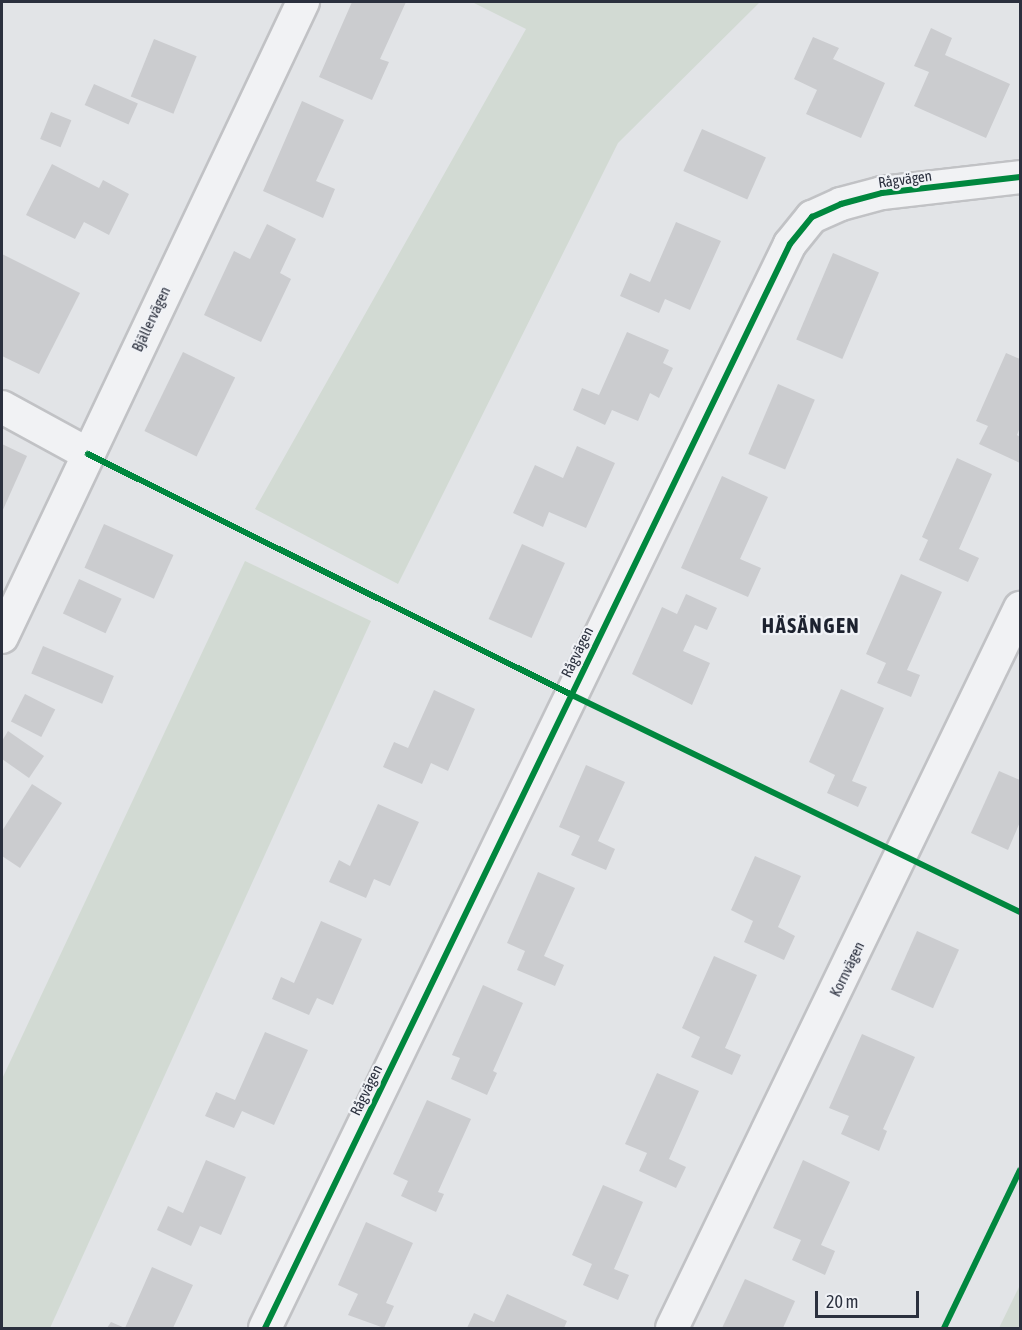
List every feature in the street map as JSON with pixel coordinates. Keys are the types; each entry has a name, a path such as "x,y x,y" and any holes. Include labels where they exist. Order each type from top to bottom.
{"street":[{"name":"Bjällervägen","path":"2,637 303,2"},
{"name":"Rågvägen","path":"265,1329 789,244 812,217 841,204 882,193 1020,177"},
{"path":"2,406 88,454"},
{"name":"Kornvägen","path":"672,1329 1020,608"}],"shaded area":[{"path":"472,2 760,2 618,143 398,584 255,509 526,29"},
{"path":"245,561 371,621 50,1328 2,1328 2,1079"},
{"path":"1020,1285 1020,1328 999,1328"}],"building":[{"path":"352,2 406,2 380,59 389,62 372,100 319,77"},
{"path":"931,28 952,38 945,55 1010,84 986,138 914,106 929,72 914,66"},
{"path":"813,37 839,48 833,59 885,83 861,138 806,114 817,90 794,79"},
{"path":"154,39 197,56 173,114 131,96"},
{"path":"94,84 138,104 128,125 85,105"},
{"path":"302,101 344,120 316,181 335,189 323,218 263,191"},
{"path":"51,112 71,120 61,147 40,139"},
{"path":"702,129 766,157 747,199 683,171"},
{"path":"52,164 99,188 103,180 129,194 109,235 84,222 75,239 26,215"},
{"path":"676,222 721,241 690,310 665,299 659,313 620,296 630,273 650,282"},
{"path":"267,224 296,239 280,273 291,279 261,342 204,315 234,251 250,259"},
{"path":"833,253 879,273 842,359 796,340"},
{"path":"2,254 80,293 39,374 2,356"},
{"path":"627,332 669,350 663,363 673,368 659,398 650,393 638,421 612,410 605,425 573,410 582,388 599,395"},
{"path":"183,352 235,377 197,457 144,431"},
{"path":"1006,353 1020,359 1020,427 1017,435 1020,437 1020,463 979,444 988,426 976,421"},
{"path":"778,384 815,400 785,470 748,454"},
{"path":"2,444 27,456 2,512"},
{"path":"577,446 615,463 586,528 549,512 543,527 513,513 535,465 563,478"},
{"path":"957,458 992,474 959,549 979,558 968,582 919,560 928,540 922,537"},
{"path":"722,476 768,497 740,559 761,568 748,597 681,568"},
{"path":"104,524 173,555 154,599 84,568"},
{"path":"522,544 565,563 532,638 489,619"},
{"path":"901,574 942,592 907,670 920,675 911,697 877,683 886,663 866,654"},
{"path":"79,579 122,599 106,633 63,613"},
{"path":"686,594 717,608 707,630 695,625 683,651 710,663 692,705 632,674 662,607 677,614"},
{"path":"43,646 114,676 102,704 31,674"},
{"path":"841,689 884,708 852,781 867,787 858,807 827,793 835,775 809,762"},
{"path":"434,690 475,709 448,771 431,763 422,784 383,767 394,742 408,748"},
{"path":"25,694 55,709 41,737 11,722"},
{"path":"8,731 44,756 29,778 2,759 2,741"},
{"path":"586,765 625,782 598,841 615,849 606,870 571,855 580,836 559,827"},
{"path":"999,771 1020,780 1020,822 1008,850 971,833"},
{"path":"32,784 62,803 20,868 2,856 2,831"},
{"path":"378,804 419,822 390,886 374,879 366,898 329,882 339,860 350,866"},
{"path":"755,856 801,876 778,927 795,936 784,960 744,942 753,921 731,910"},
{"path":"538,872 575,888 544,956 564,965 555,986 517,970 525,951 507,943"},
{"path":"321,921 362,939 333,1005 317,998 309,1015 272,999 281,977 294,983"},
{"path":"917,931 959,950 933,1008 891,989"},
{"path":"714,956 757,975 725,1048 741,1055 732,1075 691,1057 700,1037 682,1028"},
{"path":"483,985 523,1003 493,1071 497,1073 487,1095 451,1079 460,1058 452,1055"},
{"path":"265,1032 308,1050 274,1125 242,1111 234,1128 205,1116 216,1092 235,1100"},
{"path":"862,1034 915,1057 883,1129 887,1131 879,1151 841,1134 849,1116 829,1108"},
{"path":"657,1073 699,1091 669,1159 686,1167 676,1188 639,1171 647,1153 625,1144"},
{"path":"427,1100 471,1119 438,1192 444,1194 436,1212 401,1196 408,1181 393,1174"},
{"path":"206,1160 246,1177 221,1235 200,1226 191,1246 157,1230 168,1206 183,1213"},
{"path":"803,1160 850,1182 821,1245 835,1251 825,1275 792,1260 801,1240 773,1228"},
{"path":"603,1185 643,1202 614,1269 629,1275 618,1300 583,1285 592,1264 572,1255"},
{"path":"366,1222 413,1243 386,1303 394,1306 384,1328 348,1315 358,1294 338,1285"},
{"path":"152,1267 193,1285 173,1328 125,1328"},
{"path":"745,1279 795,1301 783,1328 722,1328"},
{"path":"507,1294 567,1321 564,1328 467,1328 474,1313 494,1322"},
{"path":"111,1322 125,1328 107,1328"}],"cycle path":[{"path":"265,1328 790,244 812,217 841,204 882,193 1020,177"},
{"path":"88,454 570,694 1020,912"},
{"path":"944,1328 1020,1170"}],"district":[{"name":"HÄSÄNGEN","path":"811,625"}]}
